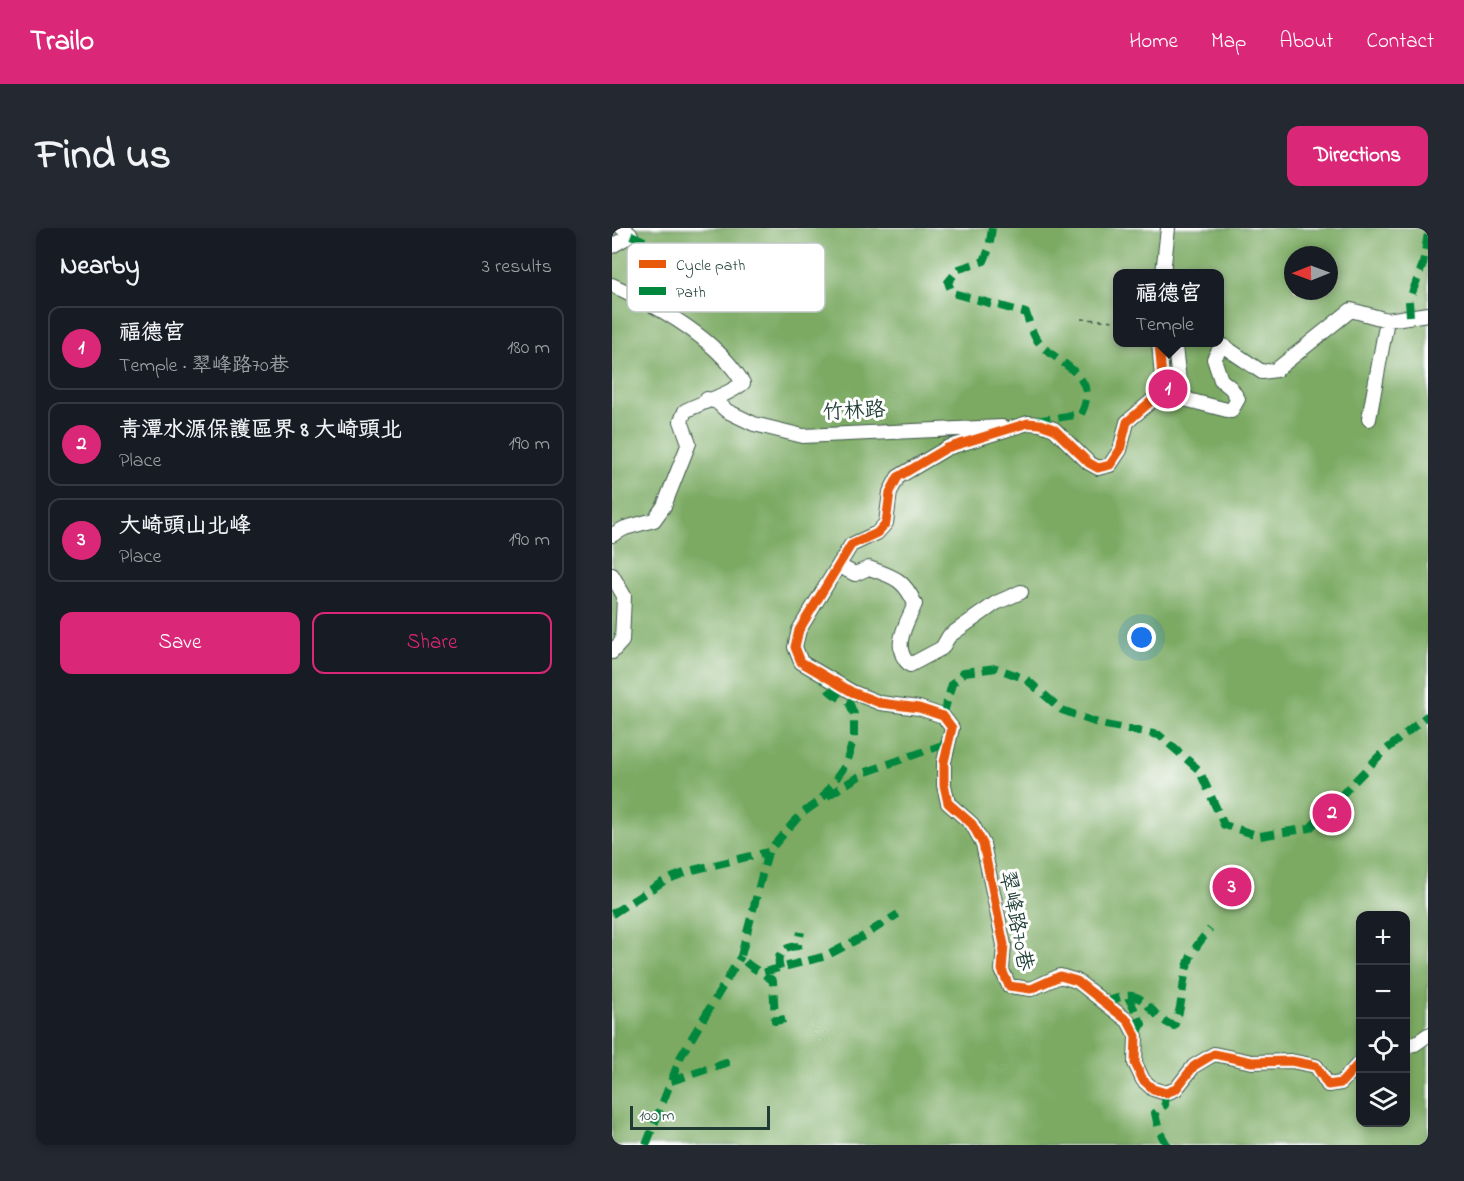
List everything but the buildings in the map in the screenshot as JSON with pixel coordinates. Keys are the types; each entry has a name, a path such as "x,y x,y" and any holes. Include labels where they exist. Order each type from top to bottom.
{"street":[{"path":"612,246 631,235 622,228"},
{"path":"1163,269 1168,228"},
{"path":"612,285 627,292"},
{"path":"1224,346 1262,372 1276,370 1351,310 1387,320 1428,314"},
{"path":"612,536 624,528 654,520 664,506 688,443 681,421 685,411 707,399 734,391 743,383 731,363 706,340 662,312"},
{"path":"1369,419 1387,320"},
{"name":"翠峰路70巷","path":"1161,347 1162,378 1156,397 1127,422 1120,450 1110,465 1098,468 1089,463 1054,429 1028,423 947,448 898,477 891,492 886,523 877,533 851,545 839,566 834,569 799,630 795,647 801,662 852,692 880,703 919,708 943,716 952,728 944,762 944,786 948,803 972,824 982,844 1004,945 1002,970 1009,986 1031,989 1060,976 1077,981 1128,1021 1136,1036 1135,1063 1143,1080 1154,1089 1166,1093 1176,1089 1194,1066 1214,1054 1252,1062 1291,1060 1316,1066 1328,1085 1341,1083 1356,1066"},
{"path":"1175,347 1180,389 1188,400 1231,411 1238,399 1231,388 1221,380 1214,359 1221,347"},
{"name":"竹林路","path":"707,399 717,402 727,411 754,424 804,436 988,426 1012,428"},
{"path":"839,566 855,574 869,568 898,579 908,588 915,604 901,635 900,647 904,660 910,665 942,648 949,636 996,603 1021,592"},
{"path":"612,575 624,596 622,640 612,652"},
{"path":"1410,1045 1428,1035"}],"path":[{"path":"1081,319 1113,321"}],"green space":[{"path":"612,228 1428,228 1428,1145 612,1145"}],"marked path":[{"path":"992,228 989,249 984,261 959,269 948,282 952,293 1026,313 1037,340 1074,371 1086,389 1086,400 1081,414 1036,421"},
{"path":"1410,316 1409,301 1423,264 1428,233"},
{"path":"631,235 649,243"},
{"path":"943,716 952,684 964,672 996,668 1026,679 1062,710 1100,724 1159,735 1199,770 1224,825 1260,836 1310,828 1380,755 1428,715"},
{"path":"785,1019 775,1021 773,981 748,964 741,956 768,852 801,814 821,800 845,766 854,738 854,714 849,702 828,689 823,675"},
{"path":"827,796 866,772 948,743"},
{"path":"612,914 664,881 689,871 768,852"},
{"path":"764,972 826,956 898,914"},
{"path":"1106,1003 1120,997 1138,998 1164,1021 1174,1026 1189,961 1195,948 1210,929"},
{"path":"780,969 780,955 785,949 798,946 801,932"},
{"path":"646,1145 681,1056 741,956"},
{"path":"1128,997 1142,1024 1136,1036"},
{"path":"671,1081 729,1062"},
{"path":"1166,1093 1165,1105 1155,1113 1159,1131 1167,1145"}],"cycle path":[{"path":"1159,347 1162,378 1156,397 1127,422 1120,450 1110,465 1098,468 1089,463 1054,429 1028,423 947,448 898,477 890,492 886,523 877,533 851,545 799,630 795,647 801,662 852,692 880,703 919,708 943,716 952,728 944,762 944,785 948,803 972,824 983,844 1004,945 1002,970 1009,986 1031,989 1060,976 1077,981 1128,1021 1136,1036 1135,1063 1143,1080 1153,1089 1166,1093 1176,1089 1194,1066 1214,1054 1252,1062 1291,1061 1316,1066 1328,1085 1341,1083 1356,1066"}],"place":[{"name":"福德宮","path":"1168,389"},
{"name":"青潭水源保護區界 8 大崎頭北","path":"1332,813"},
{"name":"大崎頭山北峰","path":"1232,887"}]}
